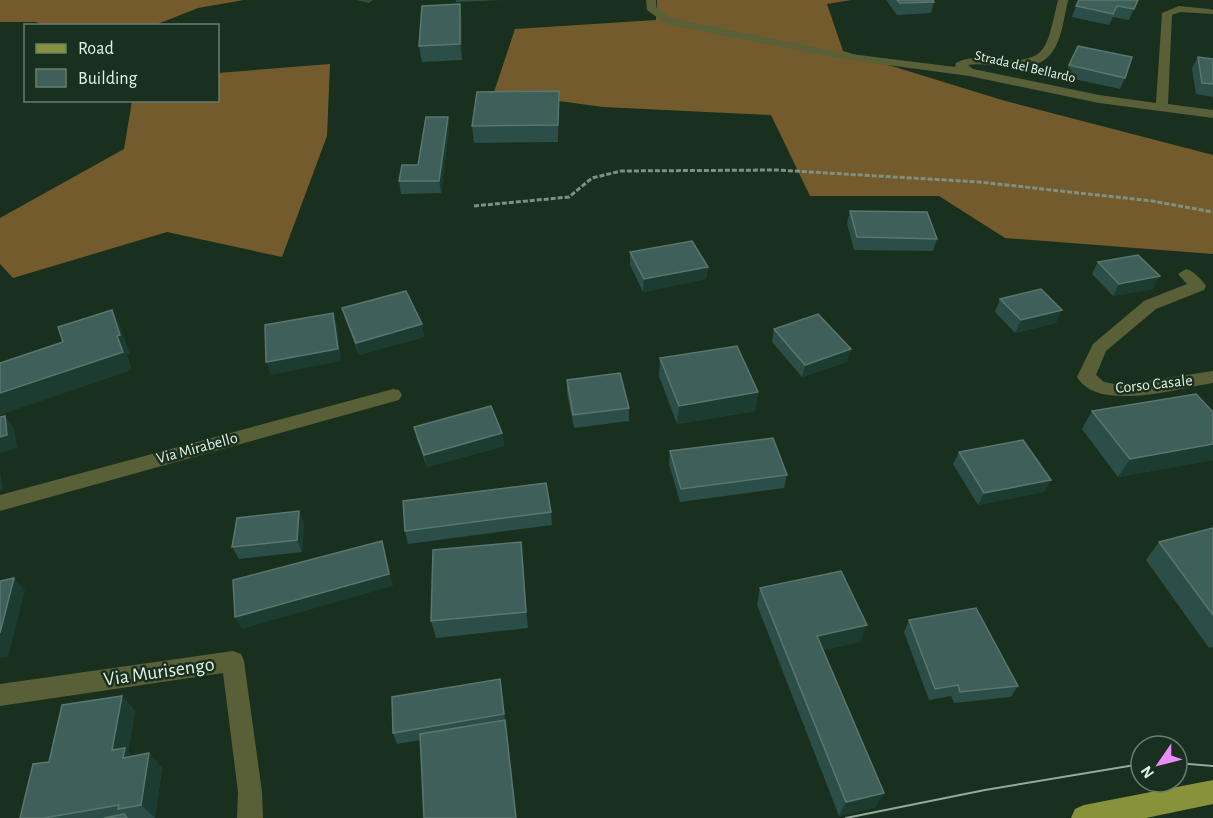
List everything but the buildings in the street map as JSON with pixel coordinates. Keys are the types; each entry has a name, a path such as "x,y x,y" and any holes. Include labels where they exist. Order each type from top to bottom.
{"main road":[{"path":"1084,818 1120,816 1213,792"}],"street":[{"path":"651,0 651,8 666,21 843,56 969,72"},
{"name":"Strada del Bellardo","path":"1063,0 1051,52 1038,62 1020,66 968,60 960,65 969,72 1099,99 1213,114"},
{"path":"1162,109 1167,13 1179,9 1209,12"},
{"name":"Corso Casale","path":"1186,274 1198,286 1150,305 1099,348 1086,377 1099,387 1120,391 1213,377"},
{"name":"Via Mirabello","path":"0,503 393,395"},
{"name":"Via Murisengo","path":"0,695 233,662 250,792 250,818"}],"path":[{"path":"474,206 569,197 592,178 621,171 777,170 979,182 1152,201 1213,212"}],"shaded area":[{"path":"0,0 244,0 198,8 158,24 0,22"},
{"path":"657,0 851,0 827,4 843,51 1002,100 1213,155 1213,254 1005,238 939,196 810,196 771,115 603,107 494,92 515,29 656,20"},
{"path":"330,64 327,136 282,257 167,232 13,278 0,264 0,218 124,149 132,102 219,102 219,73"}],"tram line":[{"path":"1189,764 1213,766"},
{"path":"846,818 985,790 1129,766"}]}
